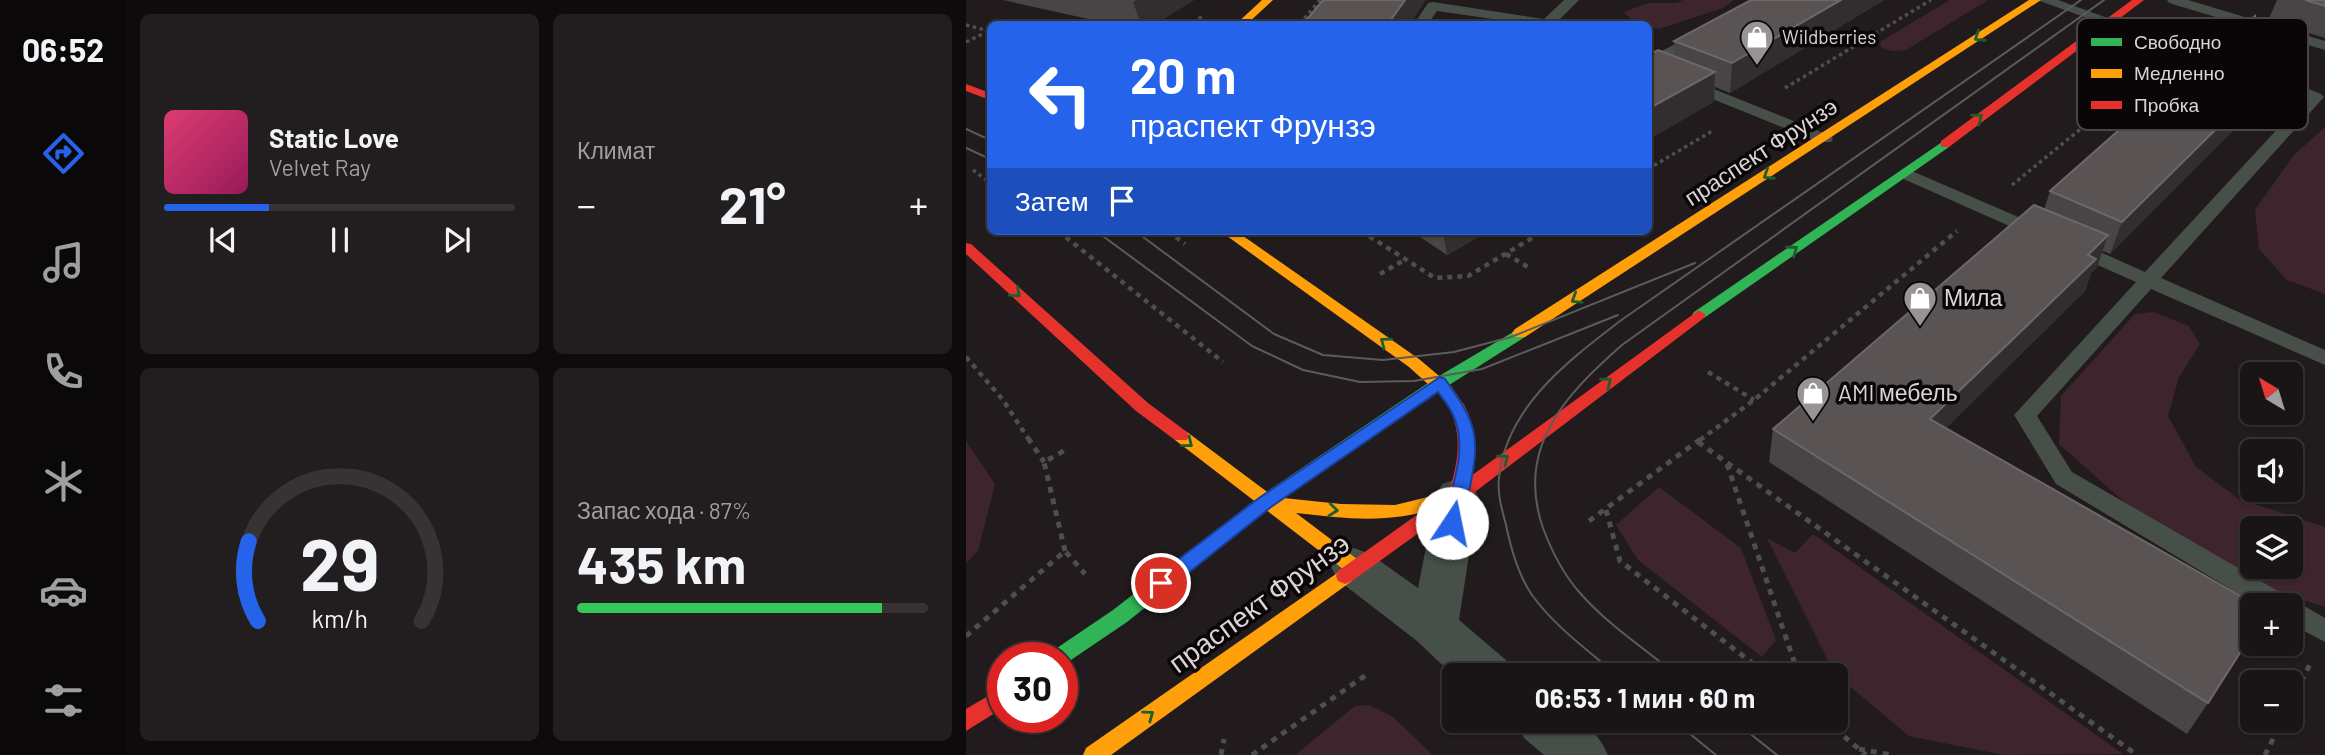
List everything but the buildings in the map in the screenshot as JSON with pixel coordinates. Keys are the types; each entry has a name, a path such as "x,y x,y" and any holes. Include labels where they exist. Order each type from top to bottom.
{"main road":[{"path":"1244,21 1268,0"},
{"path":"1261,21 1277,0"},
{"name":"праспект Фрунзэ","path":"1078,644 1120,616 1265,502 1440,383 1579,297 2036,0"},
{"name":"праспект Фрунзэ","path":"2113,18 2139,0"},
{"name":"праспект Фрунзэ","path":"1094,755 1457,496 1658,343 1905,173 2077,45"},
{"path":"966,87 987,96"},
{"path":"1232,235 1331,301 1440,383 1462,414 1467,433 1468,457 1457,496"},
{"path":"966,247 1142,407 1353,568"},
{"name":"праспект Фрунзэ","path":"1265,502 1341,511 1395,512 1457,496"},
{"path":"966,721 987,707"}],"street":[{"path":"1434,627 1457,496"},
{"path":"1353,568 1434,627 1474,663"},
{"path":"1556,733 1581,755"}],"lane":[{"path":"1553,21 1572,0"},
{"path":"2044,0 2100,18"},
{"path":"2174,0 2232,18"},
{"path":"1423,21 1435,3 1534,21"},
{"path":"1652,64 1717,25"},
{"path":"2308,41 2325,46"},
{"path":"1652,68 1825,138"},
{"path":"2308,94 2316,97 2308,106"},
{"path":"2260,593 2064,478 2025,415 2286,130"},
{"path":"1905,173 2325,358"},
{"path":"2303,618 2325,631"}],"path":[{"path":"1302,21 1320,0"},
{"path":"1652,167 1931,0"},
{"path":"966,25 987,30"},
{"path":"966,42 987,32"},
{"path":"973,170 987,181"},
{"path":"1063,235 1223,362"},
{"path":"1367,235 1435,278 1468,276 1537,235"},
{"path":"1506,254 1528,267"},
{"path":"1380,274 1406,260"},
{"path":"966,357 1003,400 1044,462 1065,551 1085,574"},
{"path":"1708,372 1754,400"},
{"path":"1589,521 1698,442 2137,755"},
{"path":"1044,462 1068,449"},
{"path":"1727,463 1795,663"},
{"path":"1606,510 1620,561 1752,663"},
{"path":"966,636 1065,551"},
{"path":"2303,680 2315,656"},
{"path":"1252,755 1366,675"},
{"path":"1840,733 1866,755"},
{"path":"2265,755 2276,733"},
{"path":"1221,755 1224,739"},
{"path":"1858,749 1891,755"}],"shaded area":[{"path":"1683,0 1734,0 1723,8 1659,29 1652,27 1652,21 1632,21 1624,12 1648,3 1677,3"},
{"path":"1950,0 1988,0 1906,50 1881,48 1880,42"},
{"path":"2325,127 2325,294 2287,280 2259,249 2255,210 2294,155"},
{"path":"2153,312 2189,326 2200,344 2179,377 2168,416 2196,467 2240,502 2248,502 2291,516 2240,516 2240,570 2130,507 2059,444 2061,396 2135,314"},
{"path":"966,441 995,484 978,551 966,563"},
{"path":"1659,487 1741,548 1776,640 1762,657 1638,560 1616,525"},
{"path":"2303,520 2325,527 2325,607 2303,600 2303,593 2281,593 2256,579 2303,579"},
{"path":"1813,534 2123,754 2004,755 1909,736 1848,685 1848,663 1829,663 1767,538 1795,553"},
{"path":"1369,705 1392,716 1433,755 1295,755 1355,706"}],"tram line":[{"path":"1603,663 1541,607 1523,579 1510,543 1499,496 1499,478 1504,453 1527,408 1543,388 1580,352 1620,321 2081,0"},
{"path":"2079,18 2104,0"},
{"path":"1662,663 1591,605 1568,578 1554,554 1543,528 1536,499 1536,473 1541,448 1551,425 1582,383 1622,345 2077,19"},
{"path":"966,129 987,139"},
{"path":"966,148 987,158"},
{"path":"1101,235 1252,346 1303,370 1360,382 1414,381 1482,369 1618,315"},
{"path":"1140,235 1274,334 1323,355 1383,360 1454,352 1511,337 1695,263"},
{"path":"1689,733 1716,755"},
{"path":"1749,733 1777,755"}],"traffic: fast":[{"path":"1699,315 1945,144"},
{"path":"1078,644 1120,616 1265,502 1440,383 1520,333"}],"traffic: slow":[{"path":"1244,21 1268,0"},
{"path":"1520,333 2036,0"},
{"path":"1233,235 1414,363 1445,390 1457,407"},
{"path":"1181,436 1354,567"},
{"path":"1267,503 1341,511 1395,512 1436,502"},
{"path":"1094,755 1345,576"}],"traffic: jam":[{"path":"2115,18 2139,0"},
{"path":"1945,144 2077,46"},
{"path":"966,87 987,96"},
{"path":"966,247 1142,407 1181,436"},
{"path":"1345,576 1699,315"},
{"path":"1457,407 1466,429 1467,451 1457,496"},
{"path":"966,721 987,707"}],"place":[{"name":"Wildberries","path":"1757,67"},
{"name":"Мила","path":"1920,328"},
{"name":"AMI мебель","path":"1813,423"}],"route":[{"path":"1161,583 1265,502 1440,383 1462,414 1467,433 1468,457 1452,523"}]}
